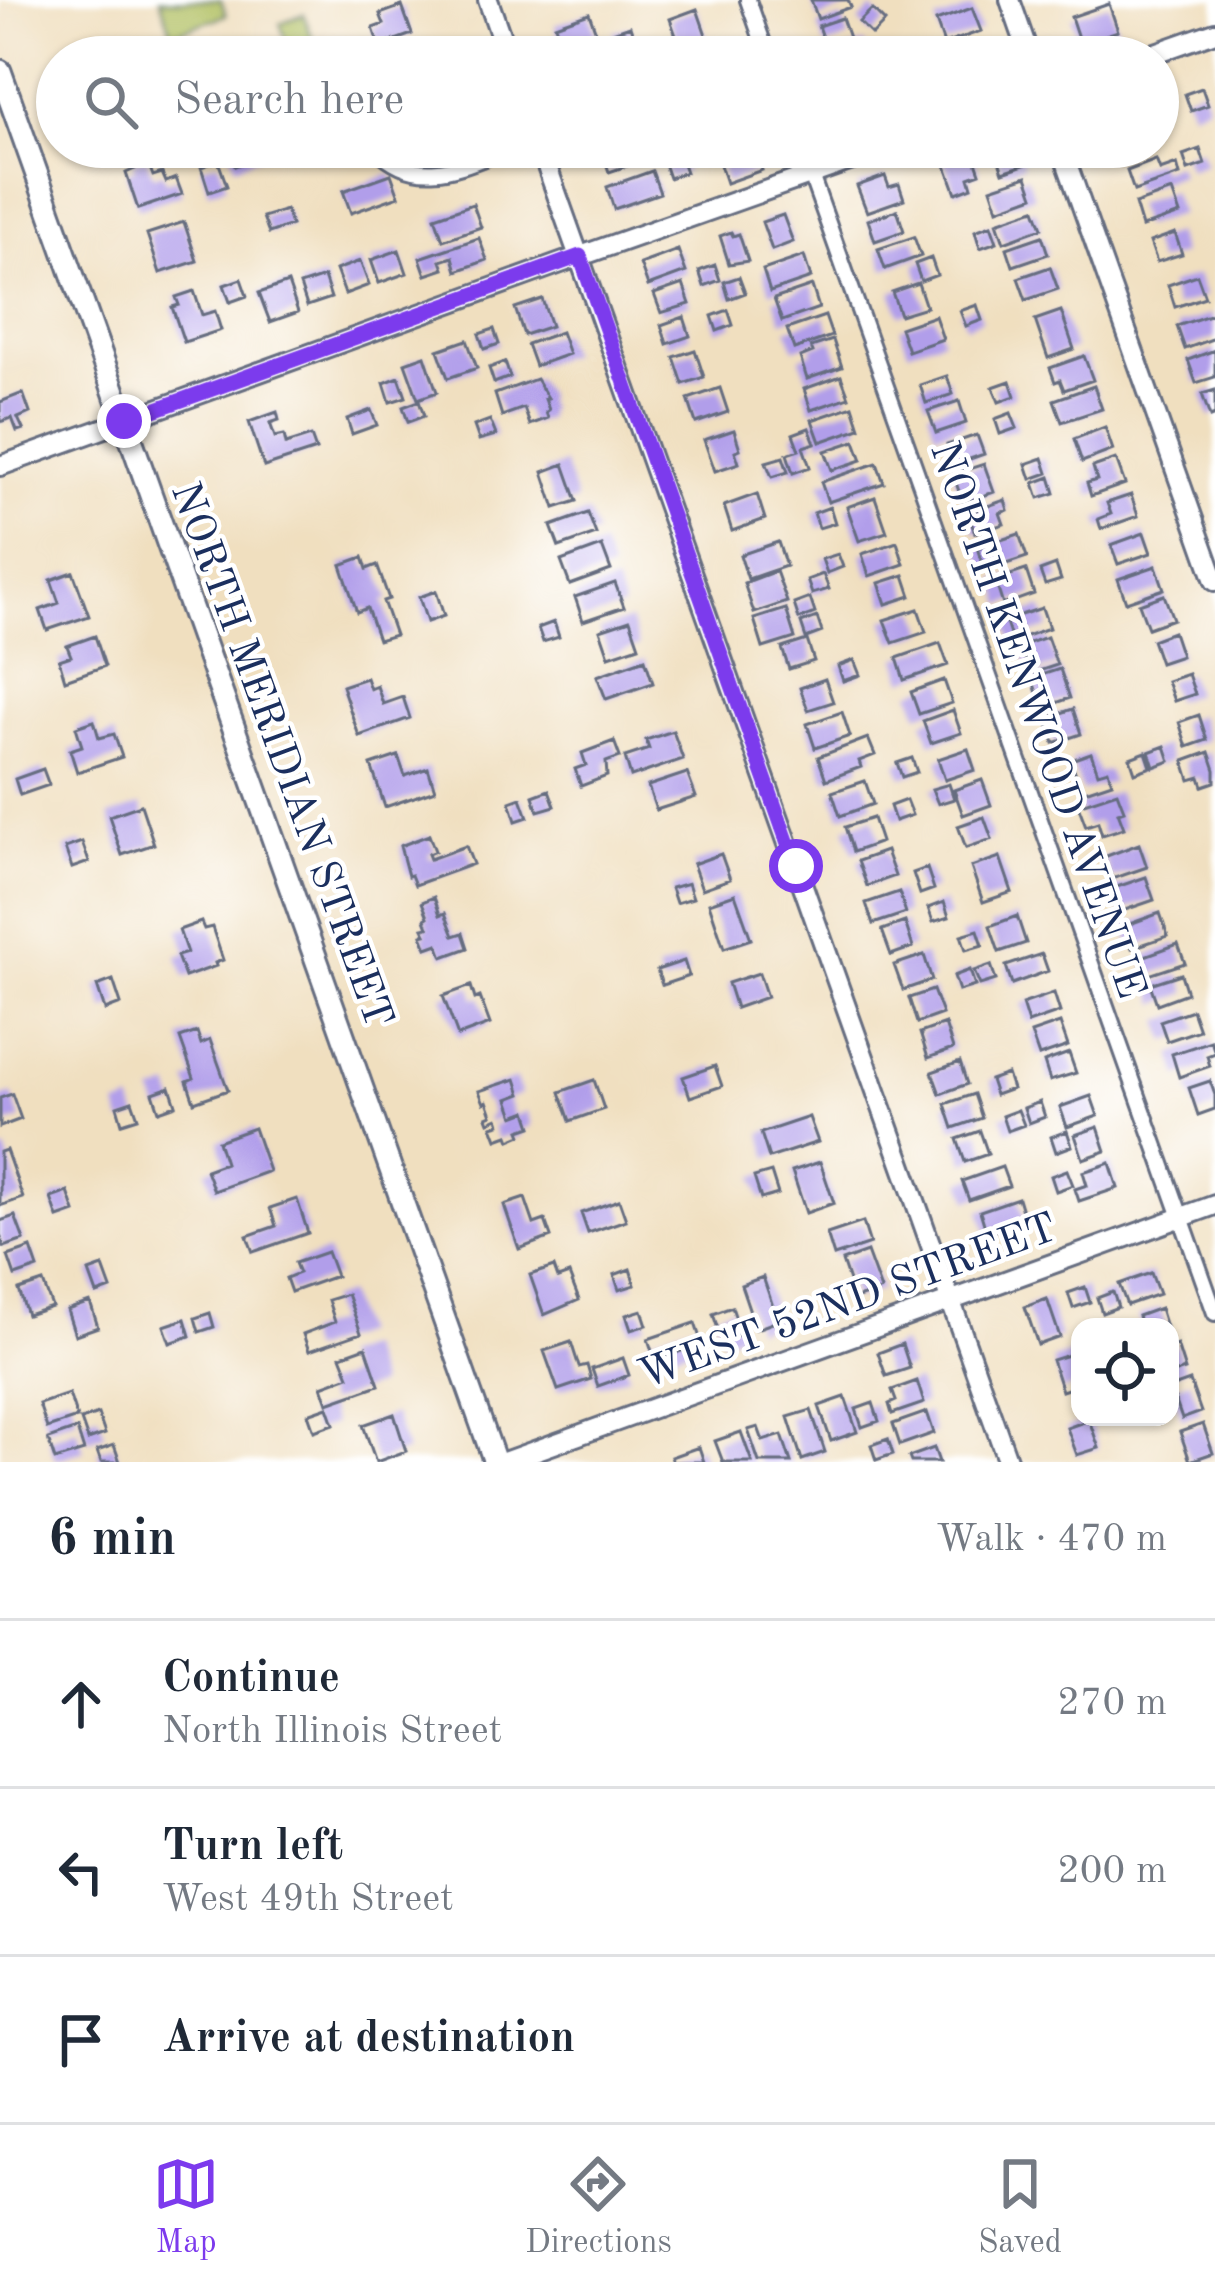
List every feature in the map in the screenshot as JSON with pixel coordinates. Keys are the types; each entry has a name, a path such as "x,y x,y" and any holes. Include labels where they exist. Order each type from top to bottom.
{"main road":[{"name":"NORTH MERIDIAN STREET","path":"0,71 499,1462"}],"street":[{"path":"488,0 501,36"},
{"path":"748,0 761,36"},
{"path":"1010,0 1023,36"},
{"path":"1179,45 1215,32"},
{"path":"406,168 433,173 456,168"},
{"path":"548,168 1008,1462"},
{"name":"NORTH KENWOOD AVENUE","path":"808,168 1215,1313"},
{"path":"0,466 831,168"},
{"path":"1068,168 1215,580"},
{"name":"WEST 52ND STREET","path":"499,1462 1215,1205"}],"green space":[{"path":"160,0 221,0 226,15 172,34"},
{"path":"304,14 312,36 284,36 280,23"}],"building":[{"path":"811,0 848,0 851,7 818,19"},
{"path":"1109,4 1118,31 1077,36 1071,17"},
{"path":"402,6 412,34 376,36 373,28 384,24 380,14"},
{"path":"972,8 981,31 941,36 936,21"},
{"path":"697,9 706,36 676,36 670,19"},
{"path":"872,9 885,22 872,35 859,22"},
{"path":"589,13 597,35 559,36 555,25"},
{"path":"842,18 848,36 822,36 818,26"},
{"path":"630,26 633,36 614,36 613,32"},
{"path":"1202,88 1208,105 1191,111 1185,94"},
{"path":"1200,149 1205,164 1188,170 1183,155"},
{"path":"150,168 153,176 162,173 166,182 176,178 182,194 138,209 126,173"},
{"path":"201,168 221,168 227,186 209,192"},
{"path":"665,168 685,168 686,172 669,178"},
{"path":"721,168 761,168 762,170 726,183"},
{"path":"947,168 978,168 980,173 969,177 972,187 956,193"},
{"path":"1178,168 1180,175 1134,191 1127,171"},
{"path":"652,171 660,193 614,209 607,187"},
{"path":"391,174 399,196 351,213 343,191"},
{"path":"885,176 889,187 899,184 904,199 867,212 857,186"},
{"path":"1027,176 1034,196 998,209 991,188"},
{"path":"1172,191 1180,214 1142,227 1135,204"},
{"path":"473,204 481,227 443,240 435,217"},
{"path":"1035,209 1042,228 1004,242 997,222"},
{"path":"286,210 291,225 269,233 263,217"},
{"path":"897,210 904,231 875,241 868,220"},
{"path":"783,215 793,242 772,250 762,222"},
{"path":"184,222 197,261 160,273 147,234"},
{"path":"991,225 997,242 980,248 975,231"},
{"path":"1175,233 1182,254 1157,262 1150,242"},
{"path":"739,234 748,261 729,264 720,236"},
{"path":"1042,236 1048,254 1013,266 1007,248"},
{"path":"914,237 921,256 885,269 878,249"},
{"path":"479,238 487,260 457,271 453,257 441,261 444,269 426,275 420,258"},
{"path":"399,250 407,273 379,283 371,260"},
{"path":"678,250 686,272 648,286 640,264"},
{"path":"804,256 811,278 770,292 763,270"},
{"path":"931,258 937,275 921,281 915,264"},
{"path":"360,261 369,285 345,294 336,270"},
{"path":"715,265 720,280 704,286 699,271"},
{"path":"1050,267 1058,289 1026,300 1018,278"},
{"path":"1197,275 1205,297 1175,307 1168,285"},
{"path":"324,277 331,298 307,306 300,285"},
{"path":"739,277 745,293 729,299 724,282"},
{"path":"241,279 247,296 230,302 224,285"},
{"path":"288,283 298,312 270,322 259,293"},
{"path":"918,283 926,307 900,315 892,292"},
{"path":"683,284 690,304 661,313 654,294"},
{"path":"812,286 819,308 782,321 774,299"},
{"path":"194,291 202,315 215,311 221,330 184,342 172,307 179,305 176,297"},
{"path":"542,299 551,326 524,335 515,308"},
{"path":"977,305 982,320 966,326 960,311"},
{"path":"728,310 733,325 717,331 712,316"},
{"path":"1061,311 1074,349 1048,358 1035,320"},
{"path":"1212,314 1215,338 1185,349 1177,326"},
{"path":"825,316 832,336 794,349 787,329"},
{"path":"935,316 943,339 908,351 900,328"},
{"path":"684,317 690,336 667,344 661,325"},
{"path":"494,329 499,344 484,349 479,334"},
{"path":"561,332 569,354 535,366 527,344"},
{"path":"467,340 477,368 448,378 438,350"},
{"path":"833,340 842,367 807,379 800,357 813,352 811,347"},
{"path":"695,350 704,377 683,384 674,357"},
{"path":"1215,350 1215,377 1196,383 1188,360"},
{"path":"425,356 437,392 418,399 405,363"},
{"path":"1084,356 1093,380 1064,390 1050,368"},
{"path":"505,362 510,377 494,383 489,368"},
{"path":"841,376 849,397 811,410 804,389"},
{"path":"947,376 953,394 926,403 920,385"},
{"path":"399,377 406,397 390,402 384,383"},
{"path":"536,379 548,398 548,418 530,425 524,408 502,416 495,394"},
{"path":"1010,381 1015,396 999,402 993,387"},
{"path":"1094,386 1102,409 1062,422 1054,400"},
{"path":"720,388 728,412 696,423 688,399"},
{"path":"1215,390 1215,415 1210,417 1202,394"},
{"path":"23,393 30,413 18,418 23,429 17,431 12,418 0,422 0,402"},
{"path":"419,401 424,416 408,422 403,407"},
{"path":"959,401 966,423 936,433 928,411"},
{"path":"853,406 860,428 820,442 812,420"},
{"path":"371,410 377,425 352,434 347,419"},
{"path":"277,412 279,420 270,423 275,437 284,435 286,444 311,436 316,450 264,467 249,422"},
{"path":"1011,413 1017,428 1000,434 995,419"},
{"path":"490,420 496,435 479,440 474,426"},
{"path":"1105,427 1113,450 1082,462 1074,439"},
{"path":"809,428 815,443 803,447 810,467 793,473 787,454 799,450 793,434"},
{"path":"734,430 739,463 715,471 704,440"},
{"path":"977,435 984,454 953,465 947,445"},
{"path":"855,441 862,460 832,470 825,451"},
{"path":"783,457 788,472 772,477 766,462"},
{"path":"1043,458 1048,473 1031,479 1026,464"},
{"path":"1116,459 1125,484 1091,496 1087,483 1097,480 1093,467"},
{"path":"877,463 884,483 828,502 821,482"},
{"path":"564,464 577,501 555,508 543,472"},
{"path":"984,464 994,492 963,503 953,474"},
{"path":"1050,477 1055,493 1039,498 1034,483"},
{"path":"757,494 765,519 732,531 724,506"},
{"path":"1131,495 1138,516 1101,529 1098,519 1111,514 1107,503"},
{"path":"875,497 887,532 859,541 847,507"},
{"path":"1005,500 1008,510 1000,513 1004,524 975,533 968,513"},
{"path":"830,507 835,523 819,528 814,513"},
{"path":"588,513 596,534 559,547 551,526"},
{"path":"1144,533 1151,553 1118,564 1111,545"},
{"path":"1019,534 1027,557 985,571 977,548"},
{"path":"778,542 786,566 748,579 740,555"},
{"path":"897,542 904,564 869,576 862,554"},
{"path":"602,546 611,570 570,585 561,561"},
{"path":"838,554 843,567 827,573 822,559"},
{"path":"363,557 367,569 377,565 389,599 383,601 395,635 378,640 367,608 357,612 341,565"},
{"path":"1056,565 1061,580 1045,585 1040,571"},
{"path":"1156,566 1164,589 1126,602 1118,579"},
{"path":"1026,570 1034,594 1003,605 995,580"},
{"path":"776,571 787,602 754,613 744,583"},
{"path":"73,572 89,616 47,630 40,610 59,603 51,580"},
{"path":"823,574 829,589 812,594 807,580"},
{"path":"904,575 911,596 886,604 879,583"},
{"path":"615,583 624,607 583,621 575,597"},
{"path":"436,591 444,616 427,622 419,597"},
{"path":"1164,595 1173,619 1148,628 1139,604"},
{"path":"810,598 815,613 799,619 794,604"},
{"path":"1042,608 1049,628 1012,641 1005,620"},
{"path":"786,609 795,638 763,648 754,619"},
{"path":"918,609 926,632 893,643 884,620"},
{"path":"817,617 822,632 806,638 801,623"},
{"path":"630,620 639,646 609,656 600,630"},
{"path":"554,622 559,637 543,642 538,628"},
{"path":"1173,632 1181,656 1160,663 1152,640"},
{"path":"95,636 105,666 65,680 59,660 71,656 67,646"},
{"path":"1047,637 1057,665 1030,674 1020,646"},
{"path":"807,640 814,661 789,669 782,648"},
{"path":"940,643 948,665 904,680 897,658"},
{"path":"645,659 653,683 606,699 597,676"},
{"path":"854,660 860,675 843,681 838,666"},
{"path":"1060,669 1070,698 1042,708 1032,678"},
{"path":"1188,674 1195,694 1174,701 1167,681"},
{"path":"366,678 370,689 377,686 383,704 403,697 410,718 359,736 342,686"},
{"path":"825,679 833,702 808,710 800,688"},
{"path":"944,680 952,703 919,714 911,692"},
{"path":"1073,709 1081,734 1054,743 1046,718"},
{"path":"953,710 961,733 931,743 923,721"},
{"path":"842,712 850,736 815,748 807,724"},
{"path":"1199,715 1207,740 1187,747 1179,722"},
{"path":"94,721 99,738 114,734 122,757 77,772 70,750 82,746 76,727"},
{"path":"673,731 683,759 631,777 625,757 649,749 646,740"},
{"path":"868,738 875,755 859,761 861,767 826,780 818,757"},
{"path":"614,741 620,757 606,762 607,776 581,786 575,769 586,765 582,753"},
{"path":"1165,746 1170,761 1154,767 1149,752"},
{"path":"968,749 975,770 945,780 938,759"},
{"path":"1146,752 1151,767 1135,773 1130,758"},
{"path":"1209,752 1215,782 1203,786 1200,777 1190,780 1184,761"},
{"path":"1091,753 1098,773 1108,770 1112,782 1082,792 1071,760"},
{"path":"398,756 405,776 428,768 435,790 385,807 371,765"},
{"path":"912,758 917,772 902,777 897,763"},
{"path":"43,769 49,785 20,795 15,779"},
{"path":"687,773 696,797 656,810 648,786"},
{"path":"982,780 991,805 963,815 954,790"},
{"path":"865,781 873,804 840,816 832,792"},
{"path":"949,784 954,799 938,804 932,789"},
{"path":"549,790 555,806 538,811 533,796"},
{"path":"1117,792 1124,828 1102,835 1098,822 1086,826 1078,805"},
{"path":"521,798 528,817 516,821 510,802"},
{"path":"906,800 912,815 895,821 890,806"},
{"path":"141,805 154,844 122,855 109,816"},
{"path":"984,817 992,839 966,848 958,826"},
{"path":"873,818 881,842 853,852 845,827"},
{"path":"429,835 435,851 428,854 430,859 466,846 473,864 415,885 400,846"},
{"path":"82,842 89,862 72,868 65,848"},
{"path":"1139,844 1147,867 1112,879 1104,857"},
{"path":"886,851 895,876 867,886 858,861"},
{"path":"721,854 730,879 702,889 693,864"},
{"path":"1000,857 1012,892 983,902 971,867"},
{"path":"927,868 934,889 920,894 913,873"},
{"path":"1146,877 1154,900 1119,912 1111,889"},
{"path":"688,883 693,898 676,903 671,888"},
{"path":"899,892 906,913 873,924 866,903"},
{"path":"735,894 751,939 724,948 709,903"},
{"path":"434,897 454,936 463,933 468,948 443,957 438,944 427,948 422,935 428,917 422,902"},
{"path":"944,902 949,917 933,922 928,908"},
{"path":"1160,913 1168,936 1132,948 1124,926"},
{"path":"1017,916 1026,943 999,952 990,926"},
{"path":"201,922 204,929 212,927 223,960 185,977 177,956 187,953 179,930"},
{"path":"905,922 913,947 891,955 882,930"},
{"path":"978,930 983,945 966,950 961,935"},
{"path":"1178,944 1185,963 1149,975 1142,957"},
{"path":"1042,954 1048,971 1012,984 1006,966"},
{"path":"924,955 932,980 903,990 894,965"},
{"path":"684,961 689,976 662,985 657,970"},
{"path":"991,965 996,980 980,985 974,971"},
{"path":"970,970 975,986 959,991 954,976"},
{"path":"759,973 767,997 736,1008 728,983"},
{"path":"1181,974 1187,993 1157,1004 1150,984"},
{"path":"113,980 121,1004 105,1010 97,986"},
{"path":"471,986 490,1024 458,1036 443,996"},
{"path":"933,990 942,1014 917,1023 909,998"},
{"path":"1054,993 1060,1012 1028,1023 1022,1004"},
{"path":"1192,1010 1199,1030 1167,1041 1160,1021"},
{"path":"1060,1023 1068,1046 1039,1056 1031,1033"},
{"path":"945,1024 953,1049 928,1058 920,1033"},
{"path":"197,1032 201,1044 210,1040 228,1090 194,1102 187,1081 194,1078 180,1038"},
{"path":"1211,1041 1215,1053 1207,1056 1210,1066 1179,1077 1172,1054"},
{"path":"1069,1053 1076,1073 1050,1081 1044,1062"},
{"path":"960,1062 967,1084 940,1094 932,1072"},
{"path":"715,1066 722,1086 690,1097 683,1077"},
{"path":"1007,1074 1012,1089 995,1095 990,1080"},
{"path":"516,1079 521,1094 508,1099 514,1116 527,1111 532,1126 510,1140 508,1135 497,1139 492,1126 500,1124 498,1118 489,1122 487,1117 492,1115 479,1091"},
{"path":"594,1080 604,1109 570,1121 560,1092"},
{"path":"1210,1081 1215,1109 1198,1115 1189,1088"},
{"path":"170,1087 176,1105 159,1111 153,1093"},
{"path":"12,1094 21,1119 0,1127 0,1098"},
{"path":"974,1094 982,1118 953,1128 945,1104"},
{"path":"1091,1096 1098,1116 1067,1127 1060,1107"},
{"path":"132,1101 138,1118 122,1123 117,1106"},
{"path":"1040,1102 1045,1117 1029,1123 1024,1108"},
{"path":"1018,1110 1024,1125 1007,1131 1002,1116"},
{"path":"809,1117 818,1142 769,1158 761,1133"},
{"path":"1098,1127 1106,1151 1083,1159 1075,1135"},
{"path":"254,1128 269,1171 214,1191 206,1170 225,1163 218,1141"},
{"path":"980,1131 988,1154 965,1162 957,1139"},
{"path":"1067,1131 1072,1146 1056,1152 1051,1137"},
{"path":"6,1150 23,1198 0,1206 0,1152"},
{"path":"820,1162 834,1203 806,1213 792,1171"},
{"path":"1110,1163 1118,1188 1079,1201 1075,1189 1087,1185 1083,1172"},
{"path":"1002,1167 1009,1186 969,1200 962,1181"},
{"path":"1067,1170 1073,1185 1056,1191 1051,1176"},
{"path":"771,1172 778,1194 761,1199 754,1177"},
{"path":"68,1192 75,1212 58,1218 51,1198"},
{"path":"525,1198 534,1224 545,1220 551,1237 519,1249 504,1205"},
{"path":"1018,1198 1025,1221 987,1234 980,1211"},
{"path":"297,1199 308,1233 253,1252 247,1236 276,1226 270,1208"},
{"path":"619,1200 626,1220 588,1233 581,1213"},
{"path":"15,1216 24,1240 4,1247 0,1221"},
{"path":"863,1222 870,1244 834,1256 827,1234"},
{"path":"31,1248 38,1268 15,1276 8,1256"},
{"path":"327,1252 336,1276 291,1292 286,1278 299,1273 295,1263"},
{"path":"867,1252 881,1290 855,1299 842,1261"},
{"path":"103,1267 111,1289 97,1294 89,1272"},
{"path":"554,1267 558,1278 569,1274 579,1300 544,1315 530,1275"},
{"path":"630,1269 635,1285 619,1290 614,1275"},
{"path":"1151,1273 1159,1294 1127,1305 1119,1284"},
{"path":"763,1277 778,1321 756,1329 741,1285"},
{"path":"43,1282 52,1307 27,1315 19,1290"},
{"path":"1085,1287 1090,1302 1073,1308 1068,1293"},
{"path":"1113,1292 1118,1307 1102,1313 1097,1298"},
{"path":"347,1294 361,1333 309,1351 303,1334 335,1322 328,1300"},
{"path":"1047,1299 1060,1337 1038,1345 1025,1307"},
{"path":"90,1302 98,1327 75,1335 67,1310"},
{"path":"732,1307 741,1334 722,1341 713,1314"},
{"path":"1160,1308 1163,1318 1139,1318"},
{"path":"642,1310 647,1325 631,1330 626,1315"},
{"path":"210,1313 214,1327 199,1332 195,1318"},
{"path":"185,1319 190,1336 170,1343 164,1326"},
{"path":"695,1323 702,1344 655,1360 648,1339"},
{"path":"571,1342 579,1367 587,1365 591,1379 558,1390 544,1351"},
{"path":"902,1344 910,1368 886,1376 878,1353"},
{"path":"366,1347 379,1385 328,1403 322,1386 349,1376 341,1356"},
{"path":"1071,1354 1071,1388 1062,1391 1052,1360"},
{"path":"623,1358 629,1375 598,1386 592,1369"},
{"path":"917,1381 924,1403 892,1414 889,1404 896,1401 892,1390"},
{"path":"1190,1381 1201,1412 1182,1419 1179,1385"},
{"path":"69,1394 77,1418 47,1428 39,1404"},
{"path":"845,1397 857,1432 831,1441 819,1406"},
{"path":"873,1403 879,1421 862,1427 856,1409"},
{"path":"328,1407 334,1424 314,1431 308,1414"},
{"path":"811,1410 825,1452 802,1460 788,1417"},
{"path":"927,1412 934,1433 900,1445 893,1424"},
{"path":"98,1414 105,1434 88,1440 81,1420"},
{"path":"394,1414 406,1451 376,1462 363,1425"},
{"path":"1203,1424 1213,1453 1190,1461 1180,1432"},
{"path":"1091,1426 1099,1448 1077,1455 1067,1428"},
{"path":"758,1427 763,1441 782,1435 791,1462 759,1462 748,1430"},
{"path":"77,1429 84,1451 55,1460 48,1439"},
{"path":"741,1432 752,1462 723,1462 715,1441"},
{"path":"888,1439 893,1454 876,1460 871,1445"},
{"path":"114,1445 120,1462 101,1462 97,1451"},
{"path":"699,1447 704,1462 673,1462 671,1457"},
{"path":"934,1448 939,1462 911,1462 909,1457"}],"route":[{"path":"124,421 580,256 796,866"}]}
